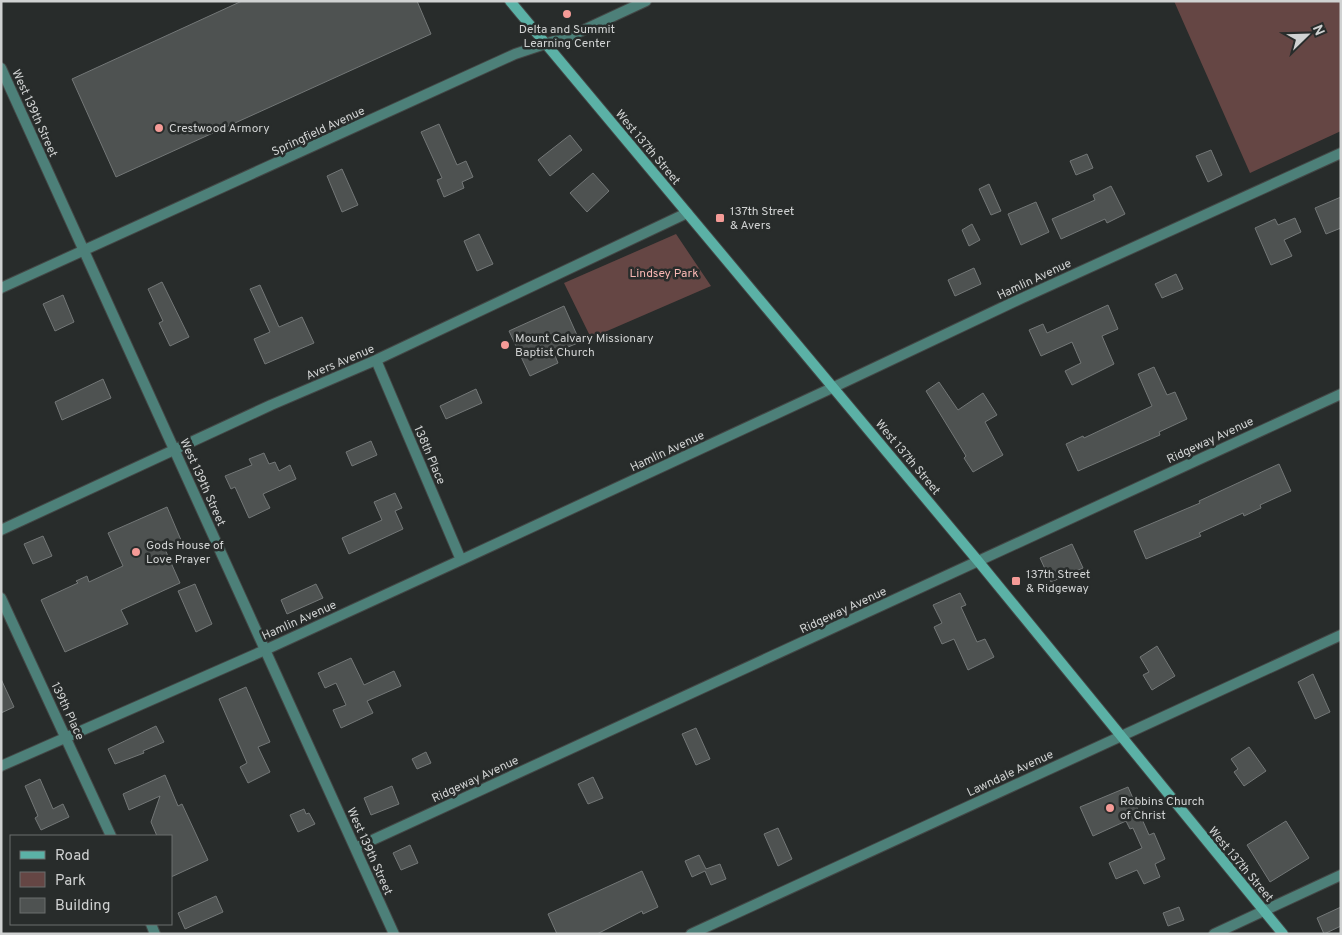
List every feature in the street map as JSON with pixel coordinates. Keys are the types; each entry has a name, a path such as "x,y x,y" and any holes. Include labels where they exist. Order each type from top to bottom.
{"main road":[{"name":"West 137th Street","path":"510,1 834,387 1283,934"}],"street":[{"name":"Springfield Avenue","path":"1,288 515,54 575,34 646,1"},
{"name":"West 139th Street","path":"1,68 394,934"},
{"name":"Hamlin Avenue","path":"1,766 265,650 834,387 1020,298 1341,153"},
{"name":"Avers Avenue","path":"1,530 271,405 376,360 687,213"},
{"name":"138th Place","path":"376,360 461,560"},
{"name":"Ridgeway Avenue","path":"355,848 1341,394"},
{"name":"139th Place","path":"1,598 67,737 111,835"},
{"name":"Lawndale Avenue","path":"690,934 1341,635"},
{"path":"1214,934 1341,875"}],"green space":[{"path":"1174,1 1341,1 1341,131 1250,173"},
{"name":"Lindsey Park","path":"676,234 711,286 591,338 564,283"}],"building":[{"name":"Crestwood Armory","path":"242,1 417,1 431,34 116,177 72,79"},
{"path":"439,124 457,165 466,161 473,177 462,182 464,188 444,197 437,180 442,178 421,132"},
{"path":"570,135 582,150 550,176 538,160"},
{"path":"1211,150 1222,175 1208,182 1196,156"},
{"path":"1087,154 1093,168 1076,175 1070,161"},
{"path":"342,169 358,205 342,212 327,176"},
{"path":"593,173 609,191 587,212 570,193"},
{"path":"989,184 1001,211 991,215 979,189"},
{"path":"1111,186 1125,214 1107,223 1105,219 1061,239 1052,219 1095,200 1093,195"},
{"path":"1341,197 1341,228 1326,234 1315,208"},
{"path":"1036,202 1049,232 1021,245 1008,214"},
{"path":"1295,218 1301,232 1284,240 1292,256 1271,265 1255,228 1275,219 1278,225"},
{"path":"972,224 980,240 969,246 962,230"},
{"path":"479,234 493,264 477,271 464,241"},
{"path":"974,268 981,284 955,296 948,280"},
{"path":"1176,274 1183,289 1162,298 1155,284"},
{"path":"162,282 189,337 170,346 159,323 163,321 148,289"},
{"path":"260,285 279,327 302,317 314,343 265,364 254,339 270,332 250,289"},
{"path":"63,295 74,322 55,331 43,304"},
{"path":"1108,305 1118,329 1102,336 1114,364 1072,385 1065,371 1081,363 1072,342 1041,356 1029,330 1043,324 1047,333"},
{"path":"564,306 580,342 554,353 558,363 530,376 509,331"},
{"path":"1154,367 1167,395 1175,392 1187,419 1159,432 1160,435 1078,471 1066,444 1083,436 1084,438 1152,406 1138,374"},
{"path":"103,379 111,398 62,420 55,402"},
{"path":"939,382 958,410 983,393 997,415 985,422 1003,455 973,472 964,458 966,456 926,391"},
{"path":"476,389 482,403 446,419 440,406"},
{"path":"371,441 377,455 352,466 346,452"},
{"path":"264,453 269,464 275,462 279,471 290,465 296,479 263,494 270,508 249,518 235,487 231,489 225,476 252,465 249,459"},
{"path":"1279,464 1291,491 1260,505 1261,508 1244,516 1243,513 1199,533 1201,536 1146,559 1134,531 1200,503 1199,501"},
{"path":"395,493 402,508 395,511 403,529 349,554 342,538 382,520 374,502"},
{"path":"167,507 181,540 164,547 180,583 121,610 128,624 65,652 41,600 78,583 76,581 87,576 89,582 123,566 108,533"},
{"path":"43,536 52,556 33,564 24,544"},
{"path":"1072,544 1083,568 1051,582 1040,558"},
{"path":"195,584 212,624 196,632 178,591"},
{"path":"316,584 323,598 287,614 281,600"},
{"path":"960,593 966,605 961,607 977,642 985,639 994,657 968,670 954,639 942,644 934,627 942,623 933,605"},
{"path":"1157,646 1175,676 1152,690 1143,675 1149,672 1140,657"},
{"path":"351,658 364,685 394,671 401,686 367,701 373,713 341,728 333,710 346,705 336,683 325,688 318,673"},
{"path":"1313,674 1330,712 1315,719 1298,682"},
{"path":"1,679 14,707 1,713"},
{"path":"246,687 270,742 258,747 270,772 248,783 240,767 247,763 219,699"},
{"path":"156,726 164,742 143,751 144,753 115,764 108,749"},
{"path":"696,728 710,759 696,765 682,734"},
{"path":"1249,747 1266,771 1244,786 1234,772 1238,769 1231,759"},
{"path":"426,752 431,763 417,769 412,759"},
{"path":"165,775 178,806 182,804 208,860 172,877 172,835 157,835 151,822 160,796 129,810 123,794"},
{"path":"593,777 603,798 588,804 578,784"},
{"path":"40,779 53,809 63,804 69,817 41,830 35,818 38,816 25,786"},
{"path":"392,786 399,804 371,815 364,798"},
{"path":"1128,787 1149,835 1154,833 1165,859 1155,864 1160,877 1144,884 1137,870 1116,879 1109,863 1142,848 1133,828 1130,829 1126,821 1093,836 1080,807"},
{"path":"304,809 306,814 309,813 315,824 298,832 290,815"},
{"path":"1286,821 1309,858 1270,882 1247,845"},
{"path":"778,828 792,859 778,866 764,834"},
{"path":"410,845 418,863 401,870 393,853"},
{"path":"699,855 706,869 720,864 726,879 711,885 705,871 692,877 685,861"},
{"path":"642,871 658,907 643,914 642,911 597,934 557,934 548,914"},
{"path":"216,896 223,912 185,929 178,913"},
{"path":"1179,907 1184,920 1168,926 1163,913"},
{"path":"1341,907 1341,926 1324,934 1317,918"}],"place":[{"name":"Delta and Summit Learning Center","path":"567,14"},
{"name":"Crestwood Armory","path":"159,128"},
{"name":"137th Street & Avers","path":"720,218"},
{"name":"Mount Calvary Missionary Baptist Church","path":"505,345"},
{"name":"Gods House of Love Prayer","path":"136,552"},
{"name":"137th Street & Ridgeway","path":"1016,581"},
{"name":"Robbins Church of Christ","path":"1110,808"}]}
